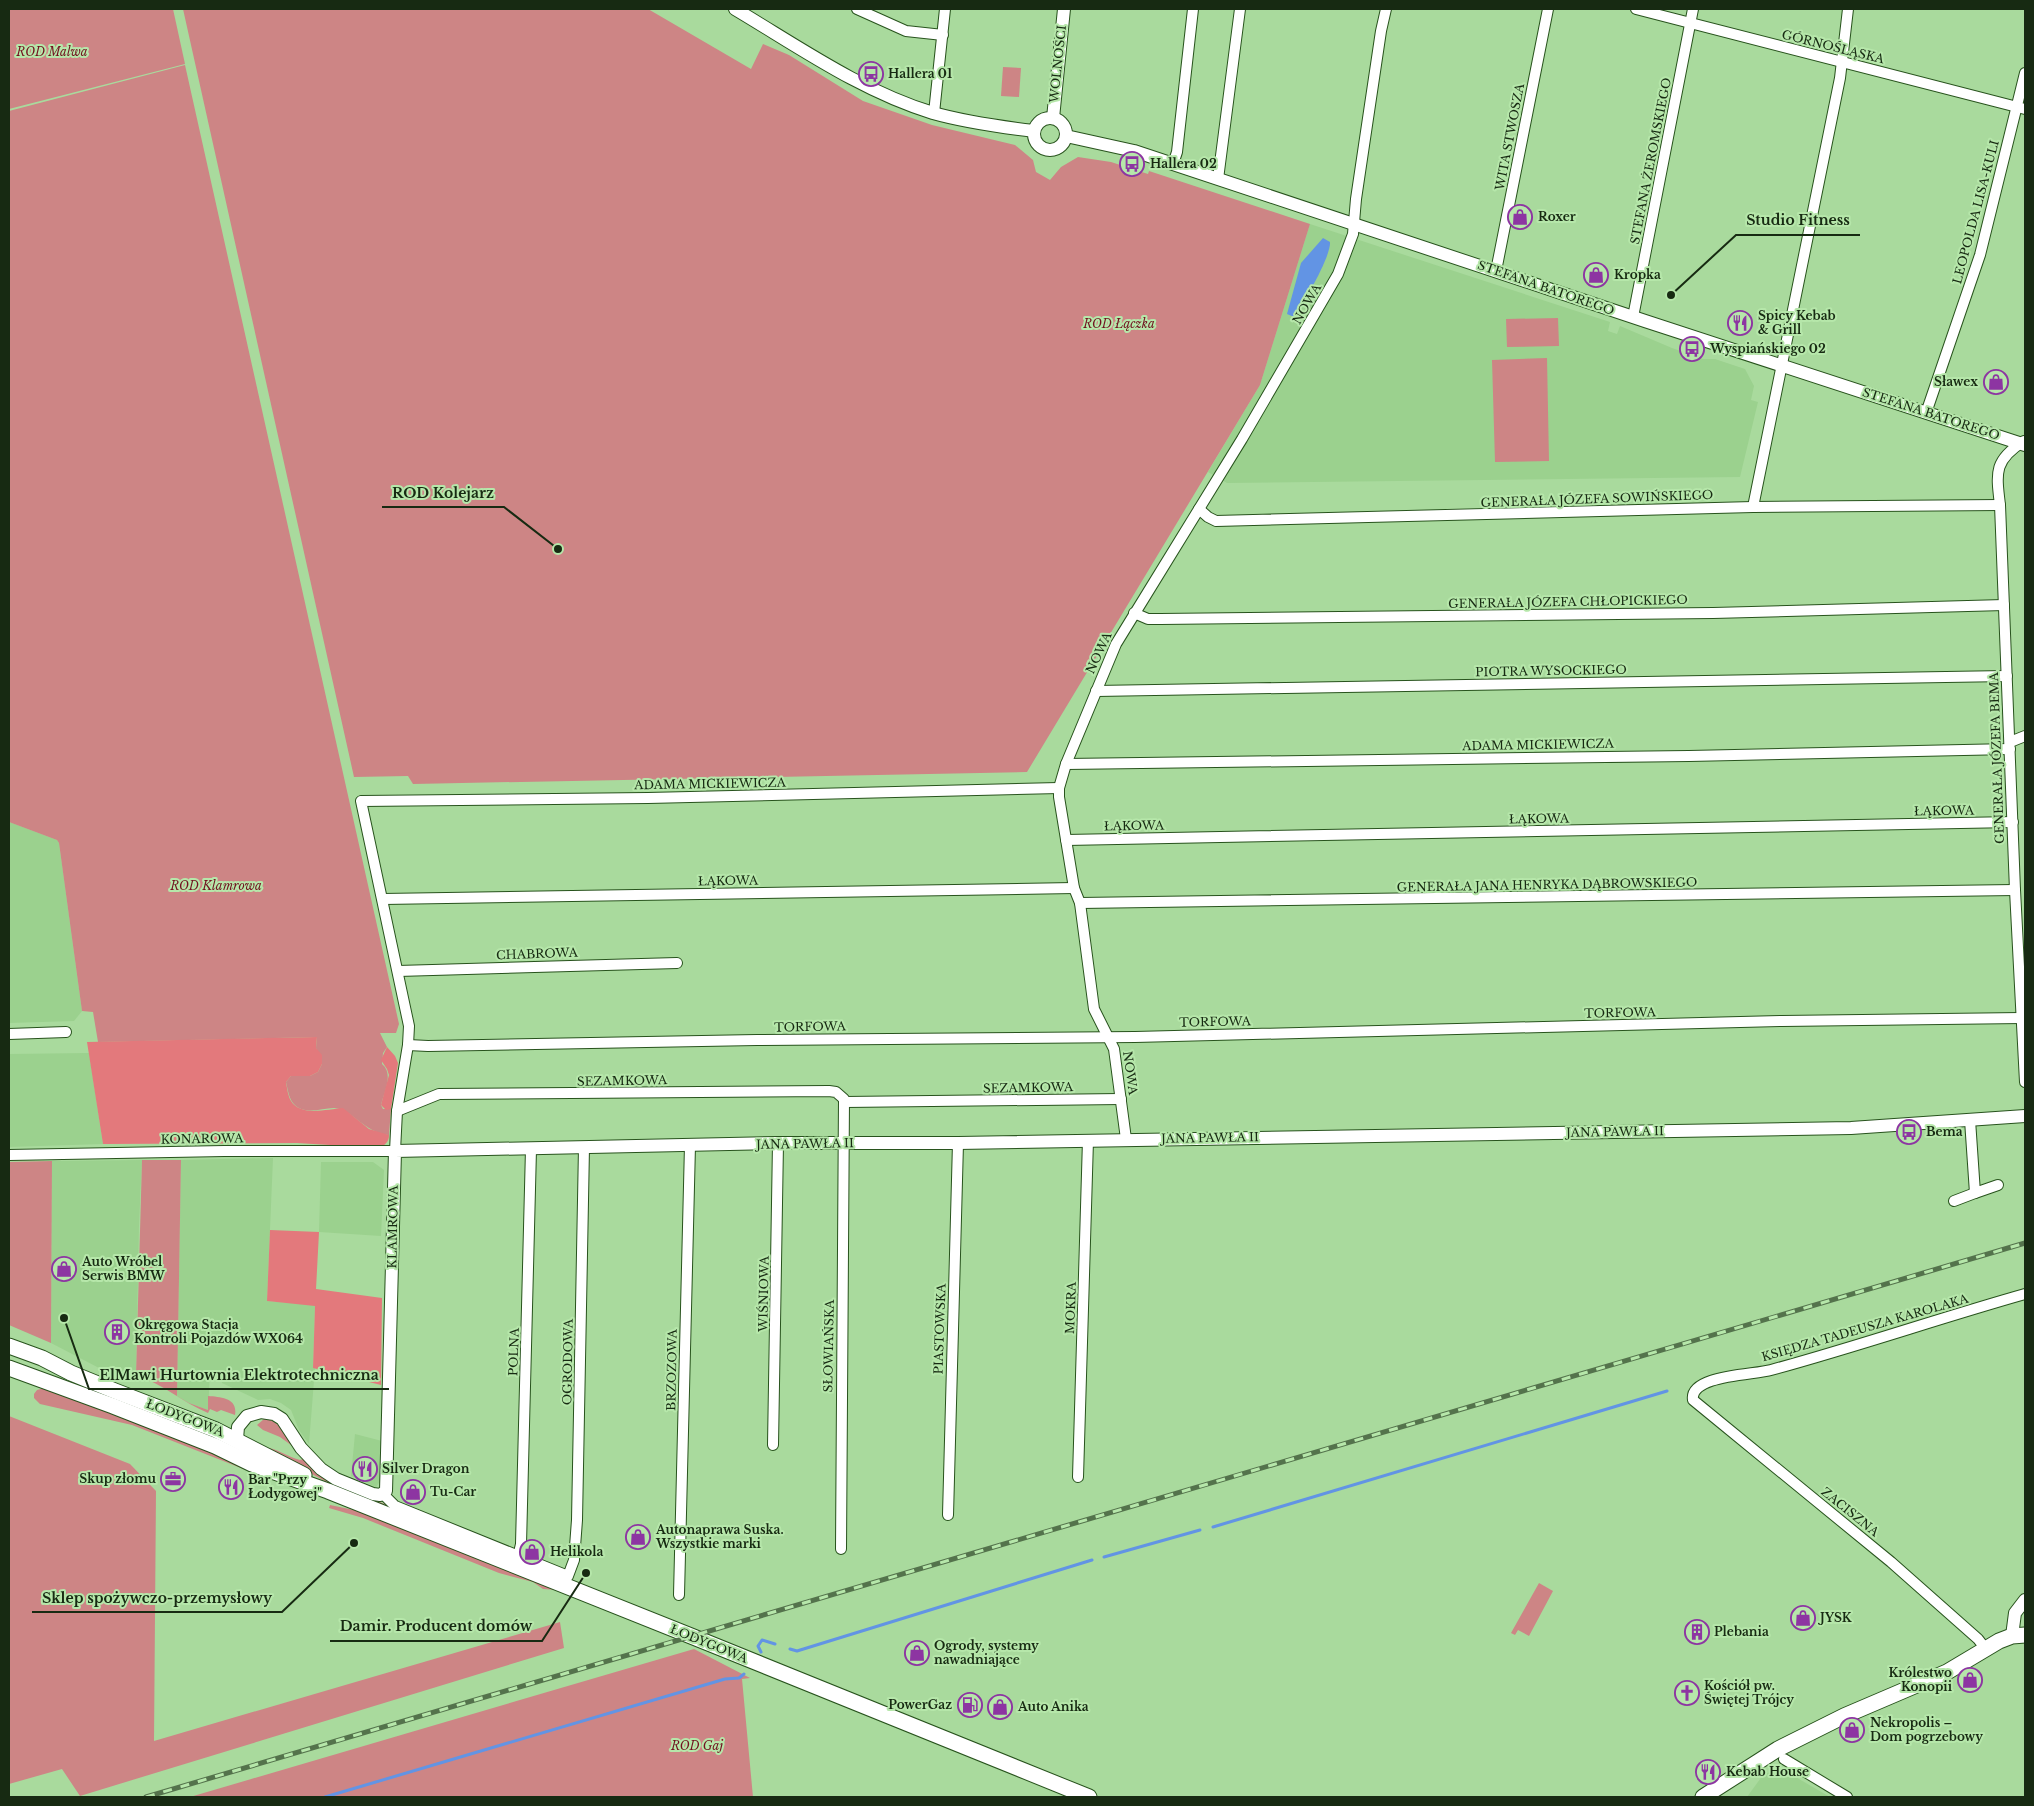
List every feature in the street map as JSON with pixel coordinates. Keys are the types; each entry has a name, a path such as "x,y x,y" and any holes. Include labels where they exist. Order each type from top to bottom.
{"main road":[{"name":"ŁODYGOWA","path":"9,1346 42,1358 107,1388 216,1430 303,1474 328,1492"},
{"name":"ŁODYGOWA","path":"9,1368 113,1406 228,1452 252,1464 328,1492 1089,1797"},
{"path":"1704,1797 1778,1749 1863,1706 1904,1692 1947,1672 1986,1648 2019,1636"}],"street":[{"path":"735,9 847,77 882,94 934,113 1034,131"},
{"path":"856,9 906,30 943,34"},
{"path":"934,113 945,9"},
{"name":"WOLNOŚCI","path":"1053,118 1064,9"},
{"path":"1173,164 1193,9"},
{"path":"1218,179 1240,9"},
{"name":"NOWA","path":"1126,1139 1114,1048 1094,1009 1080,902 1074,888 1058,788 1066,764 1116,644 1247,432 1338,274 1352,239 1381,31 1386,9"},
{"name":"WITA STWOSZA","path":"1496,271 1548,9"},
{"name":"GÓRNOŚLĄSKA","path":"1636,9 2021,108"},
{"name":"STEFANA ŻEROMSKIEGO","path":"1633,317 1692,24 1693,9"},
{"path":"1753,507 1843,62 1848,9"},
{"name":"LEOPOLDA LISA-KULI","path":"1926,412 1980,255 2021,108 2025,73"},
{"path":"1053,118 1063,125 1066,136 1064,142 1057,149 1044,150 1036,142 1034,131 1041,121 1053,118"},
{"name":"STEFANA BATOREGO","path":"1066,136 1116,146 1173,164 1782,366 2024,443"},
{"name":"GENERAŁA JÓZEFA BEMA","path":"2024,443 2009,451 1999,465 1997,474 2000,505 2015,890 2022,946 2022,1018 2025,1082"},
{"name":"GENERAŁA JÓZEFA SOWIŃSKIEGO","path":"1198,509 1211,519 1219,521 1753,507 2000,505"},
{"name":"GENERAŁA JÓZEFA CHŁOPICKIEGO","path":"1134,613 1148,620 1160,620 1713,613 2004,604"},
{"name":"PIOTRA WYSOCKIEGO","path":"1096,691 2007,676"},
{"name":"ADAMA MICKIEWICZA","path":"1066,764 1689,756 2010,745 2025,736"},
{"name":"ADAMA MICKIEWICZA","path":"361,801 648,798 1058,788"},
{"name":"KLAMROWA","path":"361,801 408,1026 408,1044 397,1111 394,1152 387,1484 383,1494"},
{"name":"ŁĄKOWA","path":"1066,840 2013,822"},
{"name":"ŁĄKOWA","path":"383,899 1074,888"},
{"name":"GENERAŁA JANA HENRYKA DĄBROWSKIEGO","path":"1080,902 2015,890"},
{"name":"CHABROWA","path":"398,971 677,962"},
{"name":"TORFOWA","path":"408,1044 428,1046 1108,1036 2022,1018"},
{"path":"9,1034 66,1032"},
{"name":"SEZAMKOWA","path":"397,1111 438,1094 829,1091 840,1095 845,1102 1121,1099"},
{"path":"845,1102 845,1143"},
{"name":"JANA PAWŁA II","path":"394,1152 778,1143 958,1143 1851,1128 2025,1116"},
{"path":"1970,1120 1975,1193"},
{"name":"MOKRA","path":"1078,1477 1088,1140"},
{"name":"WIŚNIOWA","path":"773,1445 778,1143"},
{"name":"SŁOWIAŃSKA","path":"841,1550 845,1143"},
{"name":"PIASTOWSKA","path":"948,1515 958,1143"},
{"name":"BRZOZOWA","path":"679,1595 690,1145"},
{"name":"OGRODOWA","path":"518,1556 568,1576 574,1560 577,1520 584,1148"},
{"name":"POLNA","path":"518,1556 522,1534 531,1149"},
{"name":"KONAROWA","path":"9,1155 224,1151 394,1152"},
{"path":"1954,1201 1998,1186"},
{"name":"KSIĘDZA TADEUSZA KAROLAKA","path":"1693,1400 1693,1391 1705,1382 1776,1369 2025,1294"},
{"name":"ZACISZNA","path":"1693,1400 1904,1573 1986,1648"},
{"path":"228,1452 237,1440 237,1433 241,1422 247,1416 269,1412 278,1416 307,1455 329,1474 373,1494 383,1494 395,1506 518,1556"},
{"path":"2019,1636 2015,1613 2025,1600"},
{"path":"1784,1759 1847,1797"}],"shaded area":[{"path":"1310,224 1610,322 1608,331 1617,334 1620,326 1703,359 1715,359 1745,369 1754,386 1751,400 1758,402 1740,477 1227,483 1208,472 1260,385"},
{"path":"9,822 57,840 59,843 82,1011 74,1021 9,1023"},
{"path":"317,1037 316,1048 322,1055 322,1064 318,1072 310,1076 291,1076 286,1082 291,1101 295,1106 308,1111 343,1108 369,1129 389,1135 385,1144 381,1147 297,1143 103,1144 87,1042"},
{"path":"387,1047 398,1063 391,1109 386,1110 381,1105 389,1075 381,1060"},
{"path":"89,1053 103,1144 9,1147 9,1054"},
{"path":"273,1158 267,1301 315,1305 313,1368 315,1368 309,1444 299,1430 291,1410 281,1403 270,1399 258,1400 222,1383 220,1373 210,1373 208,1410 177,1396 181,1160"},
{"path":"142,1160 136,1375 101,1369 51,1343 52,1161"},
{"path":"321,1162 373,1162 384,1170 381,1236 319,1232"},
{"path":"270,1230 319,1232 316,1289 382,1298 381,1385 313,1368 315,1306 267,1301"},
{"path":"355,1434 382,1441 381,1480 376,1487 351,1476"},
{"path":"1780,1768 1830,1797 1747,1797 1763,1775"}],"green space":[{"name":"ROD Malwa","path":"9,9 173,9 185,64 9,109"},
{"name":"ROD Łączka","path":"183,9 648,9 751,69 763,44 789,55 863,101 932,125 1015,145 1033,160 1036,172 1050,180 1061,167 1078,157 1111,162 1148,174 1149,171 1310,224 1260,385 1027,772 413,784 408,776 354,777"},
{"name":"ROD Klamrowa","path":"185,65 399,1024 396,1033 380,1033 387,1047 383,1053 382,1064 386,1068 388,1078 381,1105 383,1109 391,1109 389,1135 373,1130 341,1109 305,1110 300,1109 294,1104 289,1095 286,1082 291,1076 310,1076 318,1072 322,1064 316,1048 317,1037 98,1042 93,1012 82,1011 59,843 57,840 9,822 9,111"},
{"path":"1003,67 1021,68 1019,97 1001,96"},
{"path":"1558,318 1559,346 1507,347 1506,319"},
{"path":"1547,358 1549,461 1495,462 1492,360"},
{"path":"142,1160 181,1160 177,1396 208,1410 208,1396 223,1398 234,1405 235,1415 221,1410 217,1412 210,1409 208,1413 190,1404 155,1383 136,1375"},
{"path":"52,1161 51,1343 9,1325 9,1162"},
{"path":"48,1387 247,1467 246,1470 132,1425 40,1404 34,1398 34,1394 37,1390"},
{"path":"9,1416 130,1464 156,1491 154,1741 560,1622 564,1648 80,1796 62,1769 9,1784"},
{"path":"264,1419 278,1425 295,1448 280,1437 263,1430 257,1425"},
{"path":"269,1448 296,1459 303,1459 375,1500 457,1534 344,1491 272,1453 268,1450"},
{"path":"330,1505 359,1511 557,1590 543,1589 533,1582 499,1573 363,1518 329,1508"},
{"path":"1539,1583 1553,1591 1529,1636 1518,1630 1515,1635 1511,1633"},
{"name":"ROD Gaj","path":"694,1649 750,1678 742,1679 753,1797 190,1797"}],"water":[{"path":"1323,238 1330,242 1326,258 1310,292 1294,317 1287,314 1301,263"}],"waterway":[{"path":"1213,1527 1667,1391"},
{"path":"1104,1557 1200,1530"},
{"path":"790,1649 797,1651 1092,1560"},
{"path":"761,1652 758,1646 762,1640 775,1644"},
{"path":"325,1797 725,1679 739,1678 744,1674"}],"railway":[{"path":"146,1797 2025,1243"}],"place":[{"name":"Hallera 01","path":"871,74"},
{"name":"Hallera 02","path":"1132,164"},
{"name":"Roxer","path":"1520,217"},
{"name":"Kropka","path":"1596,275"},
{"name":"Studio Fitness","path":"1671,295"},
{"name":"Spicy Kebab & Grill","path":"1740,323"},
{"name":"Wyspiańskiego 02","path":"1692,349"},
{"name":"Sławex","path":"1996,382"},
{"name":"ROD Kolejarz","path":"558,549"},
{"name":"Bema","path":"1909,1132"},
{"name":"Auto Wróbel Serwis BMW","path":"64,1269"},
{"name":"ElMawi Hurtownia Elektrotechniczna","path":"64,1318"},
{"name":"Okręgowa Stacja Kontroli Pojazdów WX064","path":"117,1332"},
{"name":"Silver Dragon","path":"365,1469"},
{"name":"Skup złomu","path":"173,1479"},
{"name":"Bar \"Przy Łodygowej\"","path":"231,1487"},
{"name":"Tu-Car","path":"413,1492"},
{"name":"Autonaprawa Suska. Wszystkie marki","path":"638,1537"},
{"name":"Sklep spożywczo-przemysłowy","path":"354,1543"},
{"name":"Helikola","path":"532,1552"},
{"name":"Damir. Producent domów","path":"586,1573"},
{"name":"JYSK","path":"1803,1618"},
{"name":"Plebania","path":"1697,1632"},
{"name":"Ogrody, systemy nawadniające","path":"917,1653"},
{"name":"Królestwo Konopii","path":"1970,1680"},
{"name":"Kościół pw. Świętej Trójcy","path":"1687,1693"},
{"name":"PowerGaz","path":"970,1705"},
{"name":"Auto Anika","path":"1000,1707"},
{"name":"Nekropolis – Dom pogrzebowy","path":"1852,1730"},
{"name":"Kebab House","path":"1708,1772"}]}
